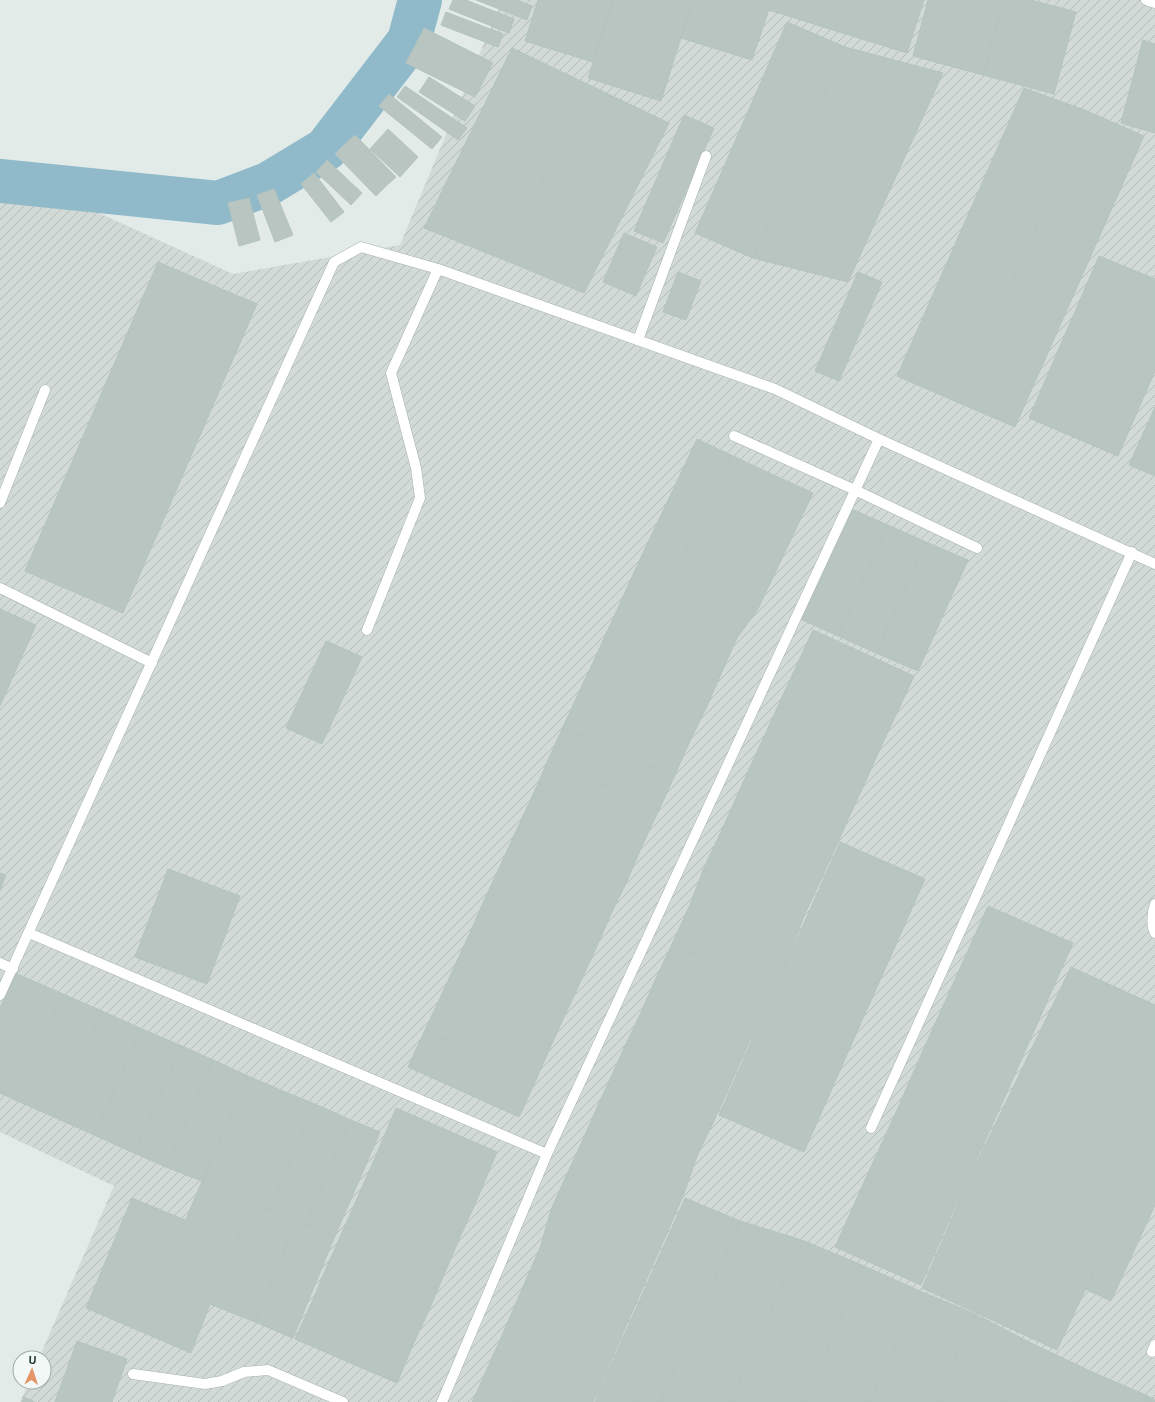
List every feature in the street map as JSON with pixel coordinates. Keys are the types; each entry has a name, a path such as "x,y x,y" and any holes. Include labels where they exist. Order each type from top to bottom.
{"lane":[{"path":"1146,0 1155,3"},
{"path":"638,340 706,156"},
{"path":"0,996 334,262 361,247 438,269 775,389 879,439 1132,552 1155,564"},
{"path":"367,630 420,498 416,468 391,373 438,269"},
{"path":"0,503 45,390"},
{"path":"734,436 855,490 976,548"},
{"path":"442,1402 547,1154 879,439"},
{"path":"871,1128 1132,552"},
{"path":"0,588 152,663"},
{"path":"1155,904 1153,910 1153,929 1155,933"},
{"path":"29,933 547,1154"},
{"path":"0,963 13,969"},
{"path":"133,1374 205,1384 222,1381 244,1372 268,1370 342,1402"}],"shaded area":[{"path":"502,0 1155,0 1155,1402 20,1402 25,1390 52,1390 52,1350 42,1350 114,1186 0,1132 0,168 233,274 400,245"}],"building":[{"path":"453,0 466,0 514,19 509,33 449,9"},
{"path":"476,0 517,0 532,6 527,20"},
{"path":"538,0 613,0 593,62 525,41"},
{"path":"613,0 693,0 661,101 588,78"},
{"path":"693,0 772,0 752,60 681,38"},
{"path":"772,0 846,0 836,31 769,10"},
{"path":"846,0 924,0 907,53 836,31"},
{"path":"928,0 1004,0 983,75 913,56"},
{"path":"1004,0 1031,0 1076,12 1054,94 983,75"},
{"path":"446,12 503,34 498,47 441,25"},
{"path":"787,22 845,47 753,258 695,233"},
{"path":"424,28 493,63 485,78 416,44"},
{"path":"1143,40 1155,44 1155,133 1121,123"},
{"path":"416,44 485,78 475,97 406,63"},
{"path":"845,47 943,73 848,282 753,258"},
{"path":"512,48 585,83 507,261 424,228"},
{"path":"429,77 475,106 465,121 419,92"},
{"path":"585,83 669,123 584,293 507,261"},
{"path":"405,86 467,128 458,140 397,97"},
{"path":"1024,88 1087,111 959,403 897,376"},
{"path":"389,94 442,137 432,149 379,106"},
{"path":"1087,111 1144,136 1015,427 959,403"},
{"path":"684,115 714,128 663,243 634,231"},
{"path":"388,129 418,157 400,177 370,149"},
{"path":"355,135 396,177 386,186 345,144"},
{"path":"345,144 386,186 376,196 335,154"},
{"path":"327,160 362,193 351,205 316,172"},
{"path":"314,173 344,212 331,222 301,184"},
{"path":"274,189 293,235 275,242 257,195"},
{"path":"249,198 260,240 239,246 228,203"},
{"path":"624,233 657,247 636,296 603,282"},
{"path":"1099,256 1155,279 1155,371 1118,456 1029,418"},
{"path":"158,262 257,304 123,613 25,571"},
{"path":"678,272 701,281 686,320 663,312"},
{"path":"858,272 882,282 839,381 815,371"},
{"path":"1155,407 1155,476 1129,465"},
{"path":"697,439 731,455 676,571 642,555"},
{"path":"731,455 767,472 712,588 676,571"},
{"path":"767,472 813,493 758,609 712,588"},
{"path":"847,507 888,525 838,636 798,618"},
{"path":"888,525 926,542 876,653 838,636"},
{"path":"926,542 968,560 918,671 876,653"},
{"path":"642,555 758,609 737,638 627,588"},
{"path":"627,588 737,638 707,706 596,656"},
{"path":"0,609 36,625 0,706"},
{"path":"813,630 914,676 896,715 795,669"},
{"path":"326,641 362,657 322,744 286,728"},
{"path":"596,656 707,706 691,739 580,690"},
{"path":"795,669 896,715 879,751 778,706"},
{"path":"580,690 691,739 674,777 563,727"},
{"path":"778,706 879,751 864,785 763,739"},
{"path":"563,727 674,777 659,810 548,760"},
{"path":"763,739 864,785 850,815 749,769"},
{"path":"548,760 659,810 642,846 532,797"},
{"path":"749,769 850,815 834,851 733,805"},
{"path":"532,797 642,846 628,879 517,829"},
{"path":"733,805 834,851 820,882 719,836"},
{"path":"517,829 628,879 611,914 501,864"},
{"path":"719,836 820,882 804,916 703,870"},
{"path":"840,842 925,879 894,949 809,912"},
{"path":"501,864 611,914 597,946 486,896"},
{"path":"168,869 240,896 207,984 135,957"},
{"path":"703,870 804,916 791,951 690,905"},
{"path":"0,873 6,875 0,891"},
{"path":"486,896 597,946 579,985 469,935"},
{"path":"690,905 791,951 774,989 672,944"},
{"path":"988,906 1073,943 1042,1013 957,975"},
{"path":"809,912 894,949 864,1016 779,979"},
{"path":"469,935 579,985 566,1013 456,963"},
{"path":"672,944 774,989 758,1024 656,978"},
{"path":"456,963 566,1013 551,1046 441,996"},
{"path":"1071,967 1155,1005 1155,1138 1020,1073"},
{"path":"15,973 63,994 15,1100 0,1093 0,1008"},
{"path":"957,975 1042,1013 1011,1083 925,1046"},
{"path":"656,978 758,1024 743,1056 642,1010"},
{"path":"779,979 864,1016 834,1084 749,1047"},
{"path":"63,994 102,1011 54,1117 15,1100"},
{"path":"441,996 551,1046 536,1080 425,1030"},
{"path":"642,1010 743,1056 728,1090 626,1044"},
{"path":"102,1011 142,1029 94,1135 54,1117"},
{"path":"142,1029 182,1046 134,1153 94,1135"},
{"path":"425,1030 536,1080 519,1117 408,1067"},
{"path":"626,1044 728,1090 712,1125 610,1079"},
{"path":"182,1046 213,1060 166,1167 134,1153"},
{"path":"925,1046 1011,1083 982,1148 897,1110"},
{"path":"749,1047 834,1084 804,1152 719,1115"},
{"path":"213,1060 248,1076 202,1181 166,1167"},
{"path":"1020,1073 1155,1138 1155,1205 1128,1264 965,1187"},
{"path":"248,1076 283,1091 238,1196 202,1181"},
{"path":"610,1079 712,1125 697,1156 596,1110"},
{"path":"283,1091 315,1104 269,1210 238,1196"},
{"path":"315,1104 351,1120 305,1224 269,1210"},
{"path":"396,1108 497,1152 479,1195 378,1151"},
{"path":"596,1110 697,1156 685,1191 581,1144"},
{"path":"897,1110 982,1148 950,1218 865,1180"},
{"path":"351,1120 380,1132 335,1236 305,1224"},
{"path":"581,1144 685,1191 671,1224 566,1176"},
{"path":"378,1151 479,1195 461,1235 360,1192"},
{"path":"566,1176 671,1224 656,1258 551,1210"},
{"path":"865,1180 950,1218 921,1285 835,1247"},
{"path":"202,1181 253,1202 210,1304 159,1284"},
{"path":"965,1187 1103,1252 1057,1350 922,1288"},
{"path":"360,1192 461,1235 446,1270 345,1226"},
{"path":"132,1198 185,1220 158,1285 210,1304 191,1353 86,1308"},
{"path":"685,1198 740,1221 660,1402 635,1402 601,1387"},
{"path":"253,1202 296,1221 255,1322 210,1304"},
{"path":"551,1210 656,1258 641,1292 540,1248"},
{"path":"296,1221 335,1236 293,1338 255,1322"},
{"path":"740,1221 802,1240 730,1402 660,1402"},
{"path":"345,1226 446,1270 430,1308 328,1264"},
{"path":"802,1240 864,1266 804,1402 730,1402"},
{"path":"540,1248 641,1292 626,1326 525,1282"},
{"path":"1103,1252 1128,1264 1111,1301 1085,1289"},
{"path":"328,1264 430,1308 412,1347 311,1304"},
{"path":"864,1266 920,1291 870,1402 804,1402"},
{"path":"525,1282 626,1326 611,1361 510,1317"},
{"path":"920,1291 975,1314 936,1402 870,1402"},
{"path":"311,1304 412,1347 397,1383 295,1339"},
{"path":"975,1314 1031,1343 1005,1402 936,1402"},
{"path":"510,1317 611,1361 597,1393 496,1349"},
{"path":"77,1341 127,1359 112,1402 55,1402"},
{"path":"1031,1343 1090,1371 1077,1402 1005,1402"},
{"path":"496,1349 597,1393 593,1402 520,1402 480,1385"},
{"path":"1090,1371 1148,1396 1145,1402 1077,1402"},
{"path":"480,1385 520,1402 472,1402"},
{"path":"601,1387 635,1402 595,1402"},
{"path":"1148,1396 1155,1400 1155,1402 1145,1402"},
{"path":"24,1397 35,1402 22,1402"}],"waterway":[{"path":"0,181 218,203 268,184 326,149 409,41 420,0"}]}
